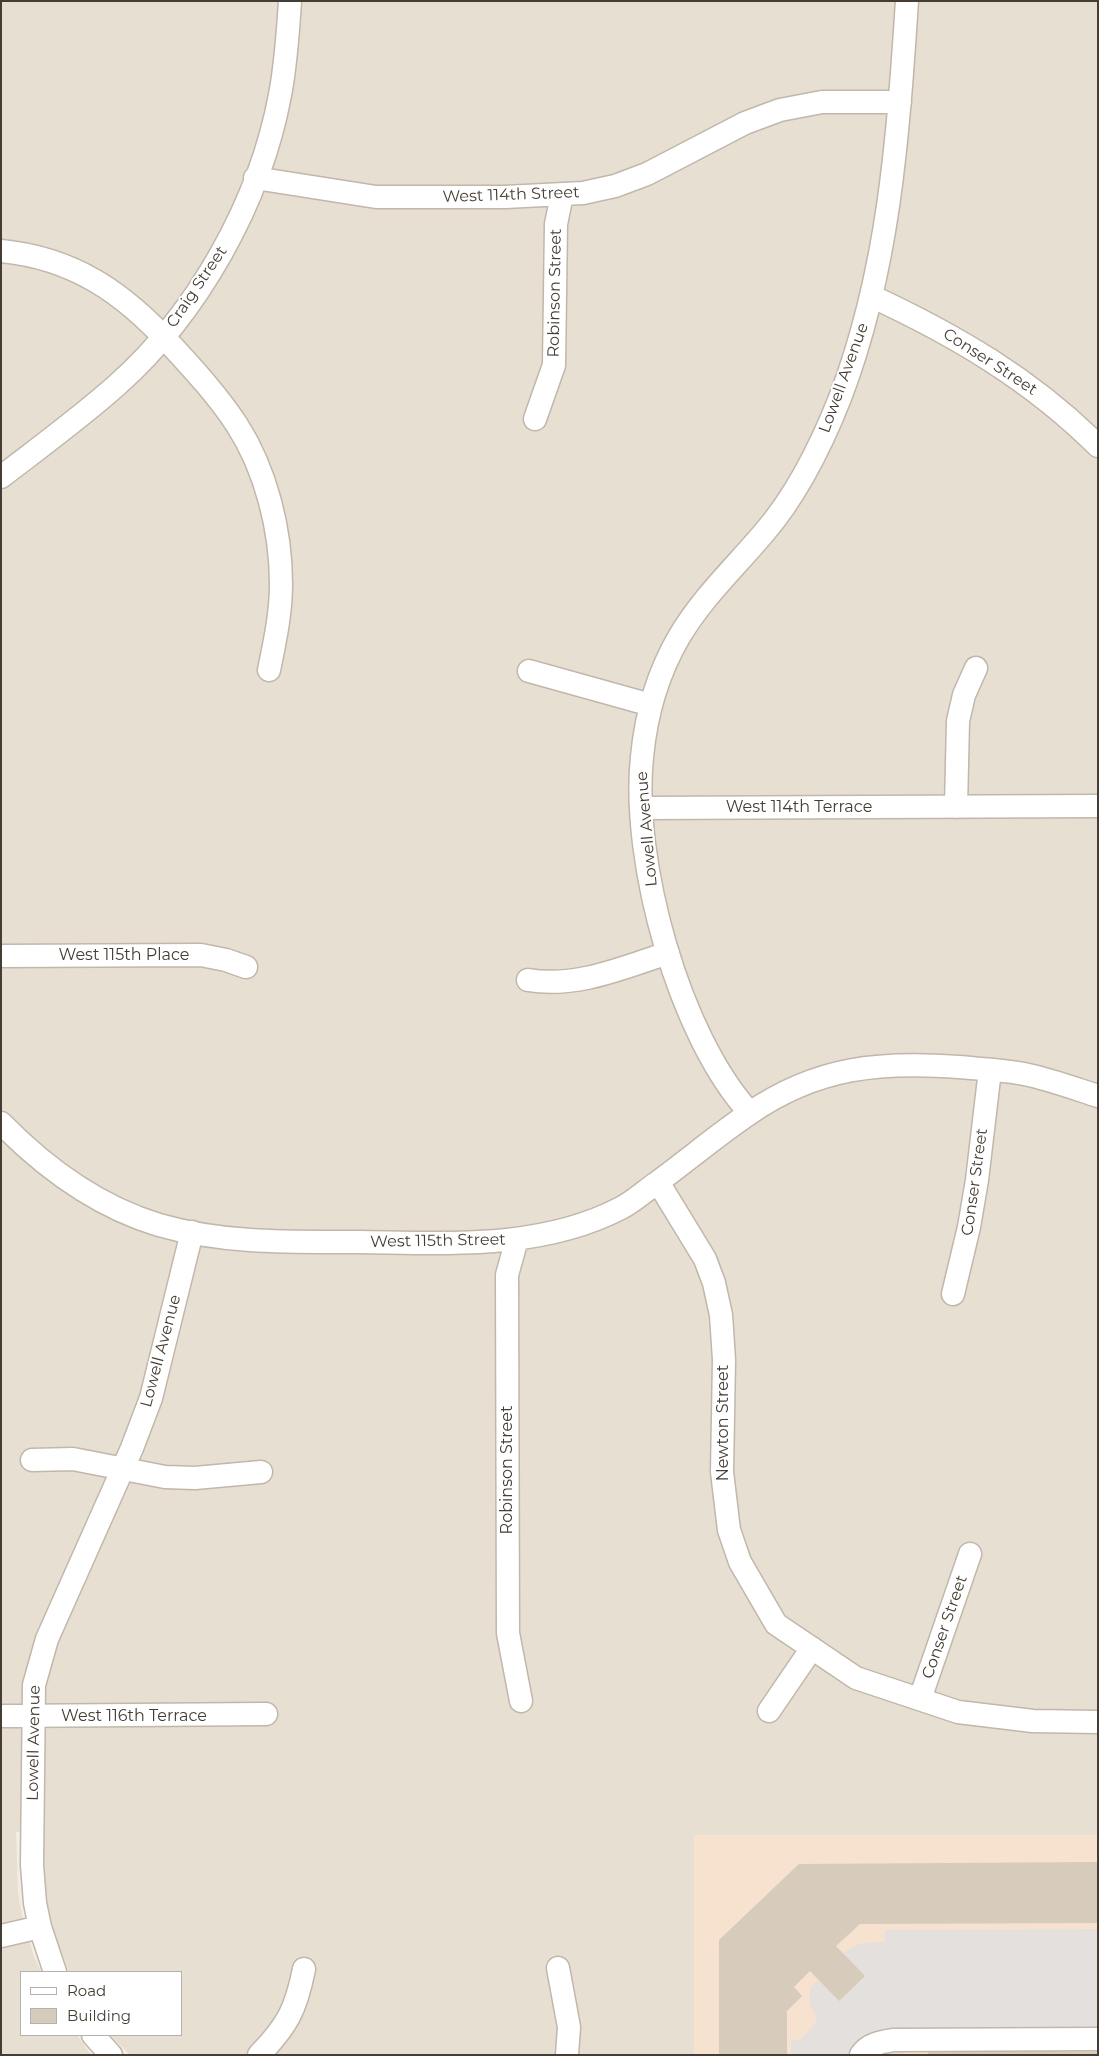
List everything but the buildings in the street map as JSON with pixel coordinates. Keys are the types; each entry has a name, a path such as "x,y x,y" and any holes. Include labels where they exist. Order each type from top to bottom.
{"street":[{"name":"Craig Street","path":"1,477 117,385 163,336 206,278 232,233 268,143 280,96 287,45 290,1"},
{"name":"Lowell Avenue","path":"750,1113 732,1092 712,1059 680,989 668,953 649,879 642,808 641,760 651,705 665,666 679,637 702,601 765,532 792,495 810,462 840,397 871,296 887,221 900,102 907,1"},
{"name":"West 114th Street","path":"255,178 376,197 440,198 562,194 615,186 647,174 746,123 780,110 822,102 900,102"},
{"name":"Robinson Street","path":"535,419 554,366 556,224 562,194"},
{"path":"1,251 47,259 80,272 110,288 133,306 163,336 209,386 238,426 256,463 270,503 278,545 281,584 278,625 269,670"},
{"name":"Conser Street","path":"871,296 946,332 995,362 1039,393 1098,446"},
{"path":"956,807 958,721 964,695 976,668"},
{"path":"530,671 651,705"},
{"name":"West 114th Terrace","path":"642,808 1098,806"},
{"path":"528,980 553,982 588,978 668,953"},
{"name":"West 115th Place","path":"1,956 201,955 226,960 246,967"},
{"name":"West 115th Street","path":"1,1124 53,1170 96,1198 136,1217 160,1225 225,1238 266,1242 473,1243 517,1239 574,1226 622,1208 750,1113 779,1095 847,1070 898,1064 990,1070 1030,1075 1098,1096"},
{"name":"Conser Street","path":"953,1294 976,1189 990,1070"},
{"name":"Newton Street","path":"658,1182 705,1260 714,1283 721,1315 724,1360 722,1472 729,1530 740,1562 776,1624 812,1648"},
{"name":"Lowell Avenue","path":"55,1971 40,1927 35,1903 32,1865 34,1685 41,1655 151,1398 192,1232"},
{"name":"Robinson Street","path":"517,1239 507,1275 506,1581 508,1633 521,1701"},
{"path":"32,1460 73,1459 165,1477 180,1478 261,1472"},
{"name":"Conser Street","path":"920,1699 970,1554"},
{"path":"769,1711 812,1648 856,1678 958,1712 1033,1722 1098,1722"},
{"name":"West 116th Terrace","path":"1,1716 266,1714"},
{"path":"1,1936 40,1927"},
{"path":"558,1968 569,2027 567,2055"},
{"path":"259,2055 289,2019 298,1999 304,1969"},
{"path":"94,2036 111,2055"},
{"path":"861,2055 865,2049 878,2043 893,2040 1098,2039"}],"shaded area":[{"path":"1,1 1098,1 1098,1835 694,1835 694,2055 130,2055 111,2036 182,2036 182,1971 69,1971 52,1928 46,1898 42,1832 16,1832 18,1893 21,1910 33,1954 41,1971 20,1971 20,2036 78,2036 91,2055 1,2055"},
{"path":"694,1835 1098,1835 1098,2055 694,2055"},
{"path":"1098,1929 1098,2049 907,2050 902,2055 791,2055 791,2041 802,2039 816,2022 817,2017 810,2005 810,1989 847,1950 859,1944 885,1942 885,1930"}]}
